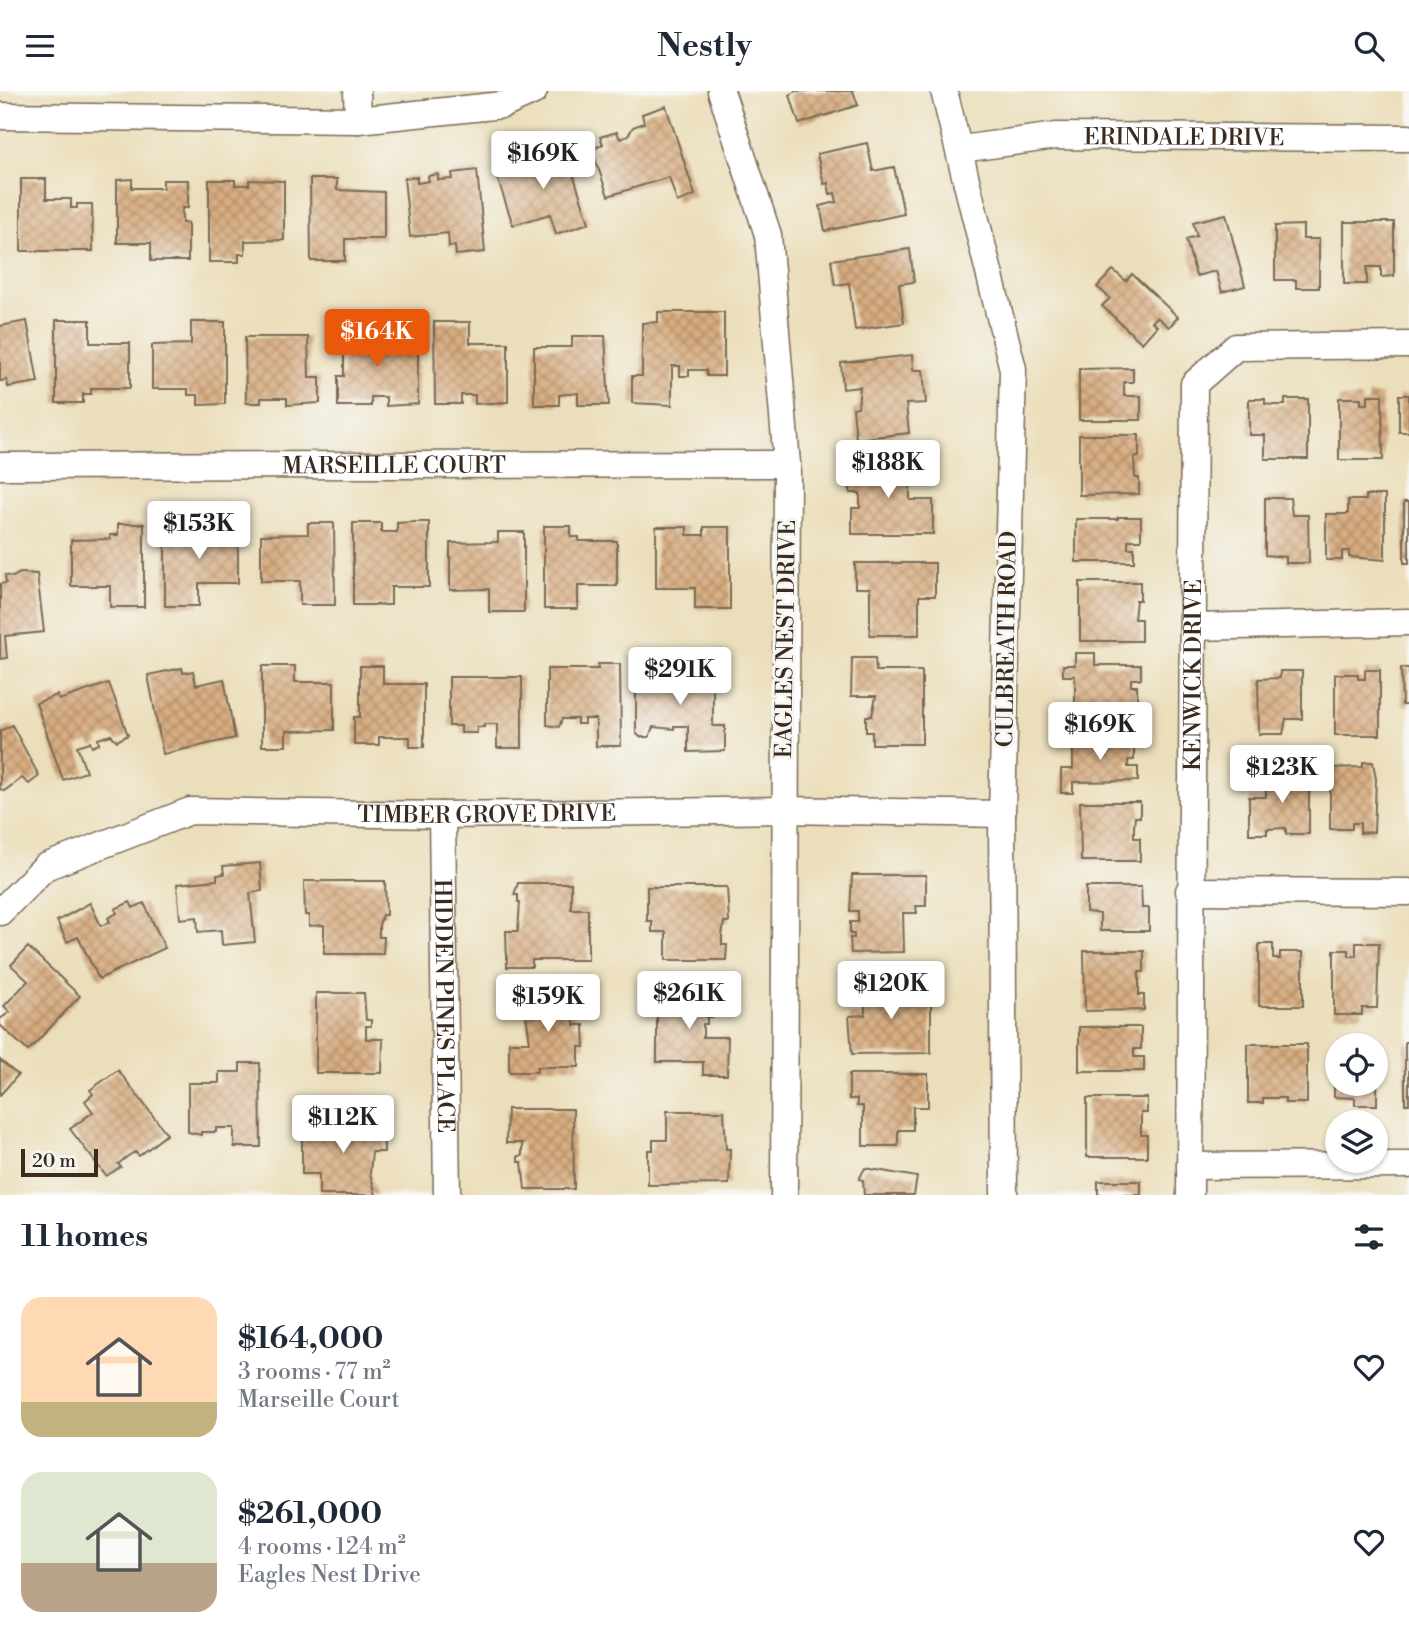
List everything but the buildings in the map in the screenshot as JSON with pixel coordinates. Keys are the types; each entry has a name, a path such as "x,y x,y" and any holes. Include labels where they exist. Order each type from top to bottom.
{"street":[{"path":"357,91 358,120"},
{"path":"4,107 358,120 503,105 534,91"},
{"name":"EAGLES NEST DRIVE","path":"721,91 768,235 787,464 783,810 784,1195"},
{"name":"CULBREATH ROAD","path":"944,91 961,149 1013,369 1002,814 1004,1195"},
{"name":"ERINDALE DRIVE","path":"961,149 1011,140 1056,137 1409,138"},
{"name":"KENWICK DRIVE","path":"1190,1195 1189,891 1194,627 1194,384 1236,347 1409,345"},
{"name":"MARSEILLE COURT","path":"0,466 787,464"},
{"path":"1194,627 1409,622"},
{"name":"TIMBER GROVE DRIVE","path":"0,912 45,867 190,811 442,815 783,810 1002,814"},
{"name":"HIDDEN PINES PLACE","path":"442,815 447,1195"},
{"path":"1189,891 1409,892"},
{"path":"1190,1166 1409,1165"}]}
